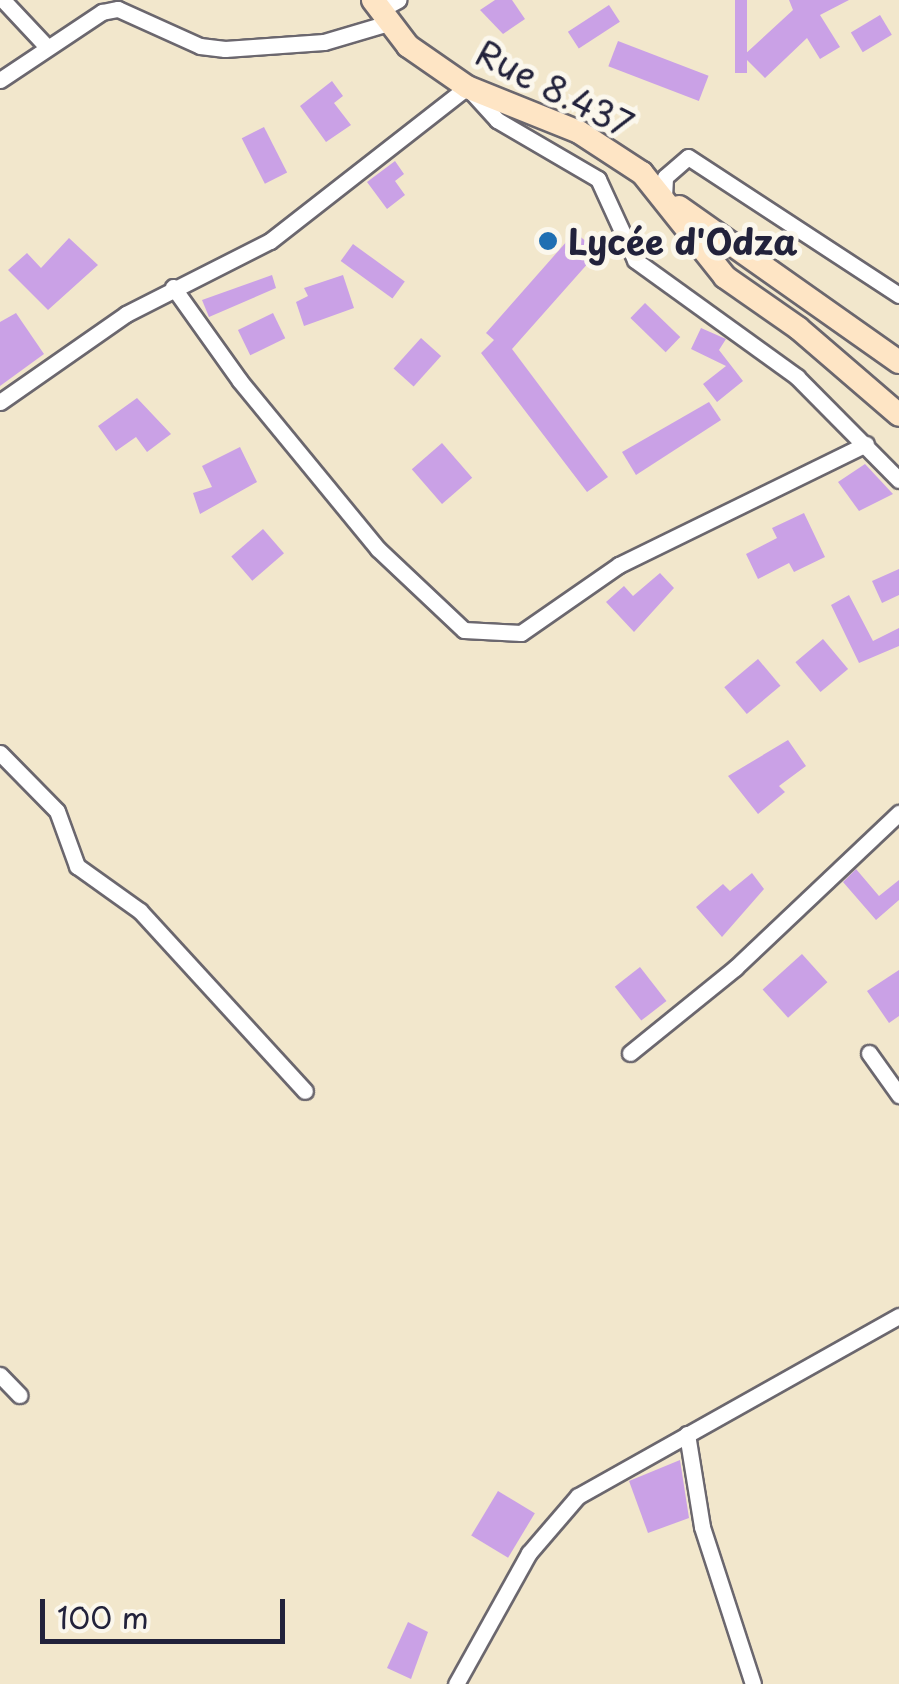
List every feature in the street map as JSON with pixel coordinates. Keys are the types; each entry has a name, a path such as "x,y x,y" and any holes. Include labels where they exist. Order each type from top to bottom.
{"main road":[{"name":"Rue 8.437","path":"384,8 408,46 467,87 579,132 642,173 664,196 724,277 798,328 899,416"},
{"name":"Rue 8.437","path":"664,196 899,362"}],"street":[{"path":"3,0 47,46"},
{"path":"0,80 102,12 118,10 200,46 225,49 324,42 384,8"},
{"path":"0,402 173,288 270,241 467,87 496,120 598,179 635,260 797,377 899,480"},
{"path":"664,196 665,177 688,157 899,294"},
{"path":"173,288 378,549 464,630 521,633 620,565 866,444"},
{"path":"0,752 57,811 77,866 140,911 304,1091"},
{"path":"630,1053 735,968 899,813"},
{"path":"870,1053 899,1095"},
{"path":"456,1684 557,1516 578,1496 899,1316"},
{"path":"0,1376 19,1395"},
{"path":"687,1434 702,1527 753,1684"}],"building":[{"path":"495,0 512,0 525,19 503,34 480,10"},
{"path":"735,0 747,0 747,73 735,73"},
{"path":"789,0 849,0 820,15 840,47 820,59 807,38 765,78 743,56 793,10"},
{"path":"609,5 620,22 579,48 568,32"},
{"path":"880,15 892,35 863,52 851,33"},
{"path":"618,41 709,76 699,101 608,66"},
{"path":"332,81 343,96 334,103 351,125 326,142 300,106"},
{"path":"264,127 287,172 265,184 242,138"},
{"path":"395,161 404,174 395,181 405,195 387,209 367,182"},
{"path":"575,232 598,252 512,349 608,477 587,492 481,353 494,340 486,333"},
{"path":"69,238 98,265 48,310 8,270 27,253 41,268"},
{"path":"353,244 405,282 392,299 341,261"},
{"path":"272,275 276,288 209,317 202,300"},
{"path":"343,275 354,308 304,326 296,302 308,296 304,288"},
{"path":"645,303 680,337 666,352 630,318"},
{"path":"16,313 44,354 0,386 0,322"},
{"path":"273,313 285,338 250,355 238,330"},
{"path":"701,328 726,339 719,350 743,381 717,402 703,384 726,366 691,349"},
{"path":"421,338 441,356 414,387 394,368"},
{"path":"137,398 171,434 147,452 136,437 116,451 98,426"},
{"path":"709,402 721,420 636,475 622,452"},
{"path":"442,443 472,478 442,504 412,469"},
{"path":"240,447 257,482 200,514 193,493 212,487 202,466"},
{"path":"865,464 893,494 859,511 838,482"},
{"path":"804,513 825,557 794,572 789,563 758,579 746,554 777,538 772,528"},
{"path":"263,529 284,553 252,581 231,557"},
{"path":"899,569 899,595 882,603 872,581"},
{"path":"660,573 674,588 634,632 606,602 624,586 633,596"},
{"path":"849,595 873,641 899,628 899,646 859,663 831,605"},
{"path":"823,639 848,669 820,692 795,662"},
{"path":"758,659 780,686 747,714 724,687"},
{"path":"788,740 806,766 779,786 785,792 758,814 728,776"},
{"path":"856,869 879,896 899,880 899,900 876,920 843,882"},
{"path":"752,873 764,889 722,937 696,907 723,884 730,891"},
{"path":"802,954 827,982 788,1018 763,989"},
{"path":"640,967 666,1001 641,1021 615,987"},
{"path":"899,970 899,1016 889,1023 867,991"},
{"path":"680,1460 689,1518 648,1533 629,1481"},
{"path":"498,1491 535,1513 508,1558 471,1536"},
{"path":"408,1622 428,1632 411,1679 387,1668"}],"place":[{"name":"Lycée d'Odza","path":"548,241"}]}
